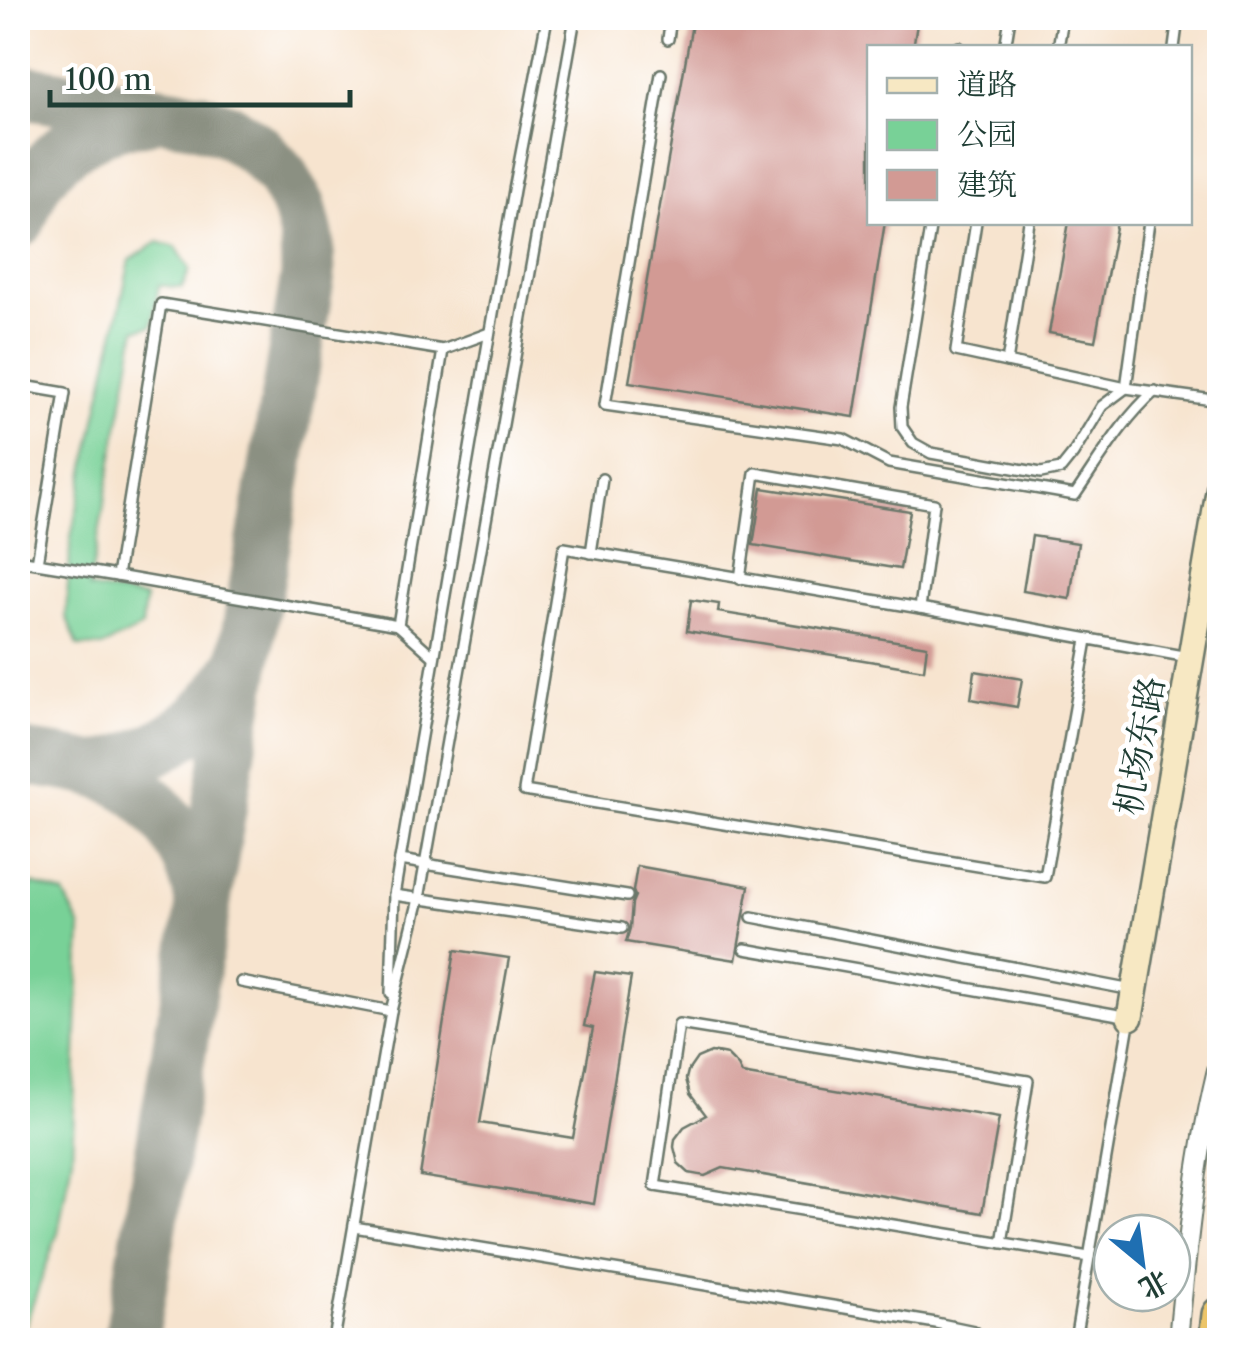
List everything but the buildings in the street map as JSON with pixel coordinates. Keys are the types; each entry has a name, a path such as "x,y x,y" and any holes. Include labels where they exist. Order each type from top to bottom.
{"highway":[{"path":"1217,1340 1220,1315"}],"street":[{"name":"机场东路","path":"1130,1017 1220,486"},
{"path":"1178,1340 1208,1100 1220,1058"}],"lane":[{"path":"390,1010 394,895 514,190 548,18"},
{"path":"334,1340 390,1010 420,899 574,18"},
{"path":"668,39 671,18"},
{"path":"1006,45 1010,18"},
{"path":"1058,45 1063,18"},
{"path":"1174,45 1178,18"},
{"path":"662,74 606,405 844,439 889,463 1075,495 1124,424 1154,391"},
{"path":"930,225 901,407 902,427 913,442 930,454 1041,474 1061,469 1102,406 1126,388 1149,225"},
{"path":"976,225 956,351 1126,388 1220,401"},
{"path":"1006,362 1029,225"},
{"path":"117,576 161,304 443,350 490,332"},
{"path":"398,626 443,350"},
{"path":"18,385 64,393 38,563"},
{"path":"740,579 755,473 934,504 920,608"},
{"path":"591,553 602,478"},
{"path":"1087,640 1045,877 524,790 564,548 1191,658"},
{"path":"18,560 398,626 434,656"},
{"path":"400,860 627,896"},
{"path":"394,895 622,928"},
{"path":"752,917 1134,990"},
{"path":"745,949 1130,1017 1075,1340"},
{"path":"241,982 390,1010"},
{"path":"1002,1242 1028,1081 679,1024 655,1186 1089,1257"},
{"path":"354,1227 936,1323 974,1331 983,1340"}],"green space":[{"path":"158,242 176,247 190,269 182,288 159,285 152,326 136,329 89,588 145,598 142,627 102,647 78,646 66,616 71,537 130,260"},
{"path":"33,884 64,894 81,928 72,1157 58,1232 18,1340 18,903"}],"taxiway":[{"path":"18,91 198,119 230,131 259,151 282,176 299,207 307,240 308,275 131,1340"},
{"path":"18,221 35,183 72,144 116,123 147,117"},
{"path":"96,770 141,755 179,735 212,706 240,668"},
{"path":"18,757 94,770 135,789 152,803 179,838 202,901"}]}
